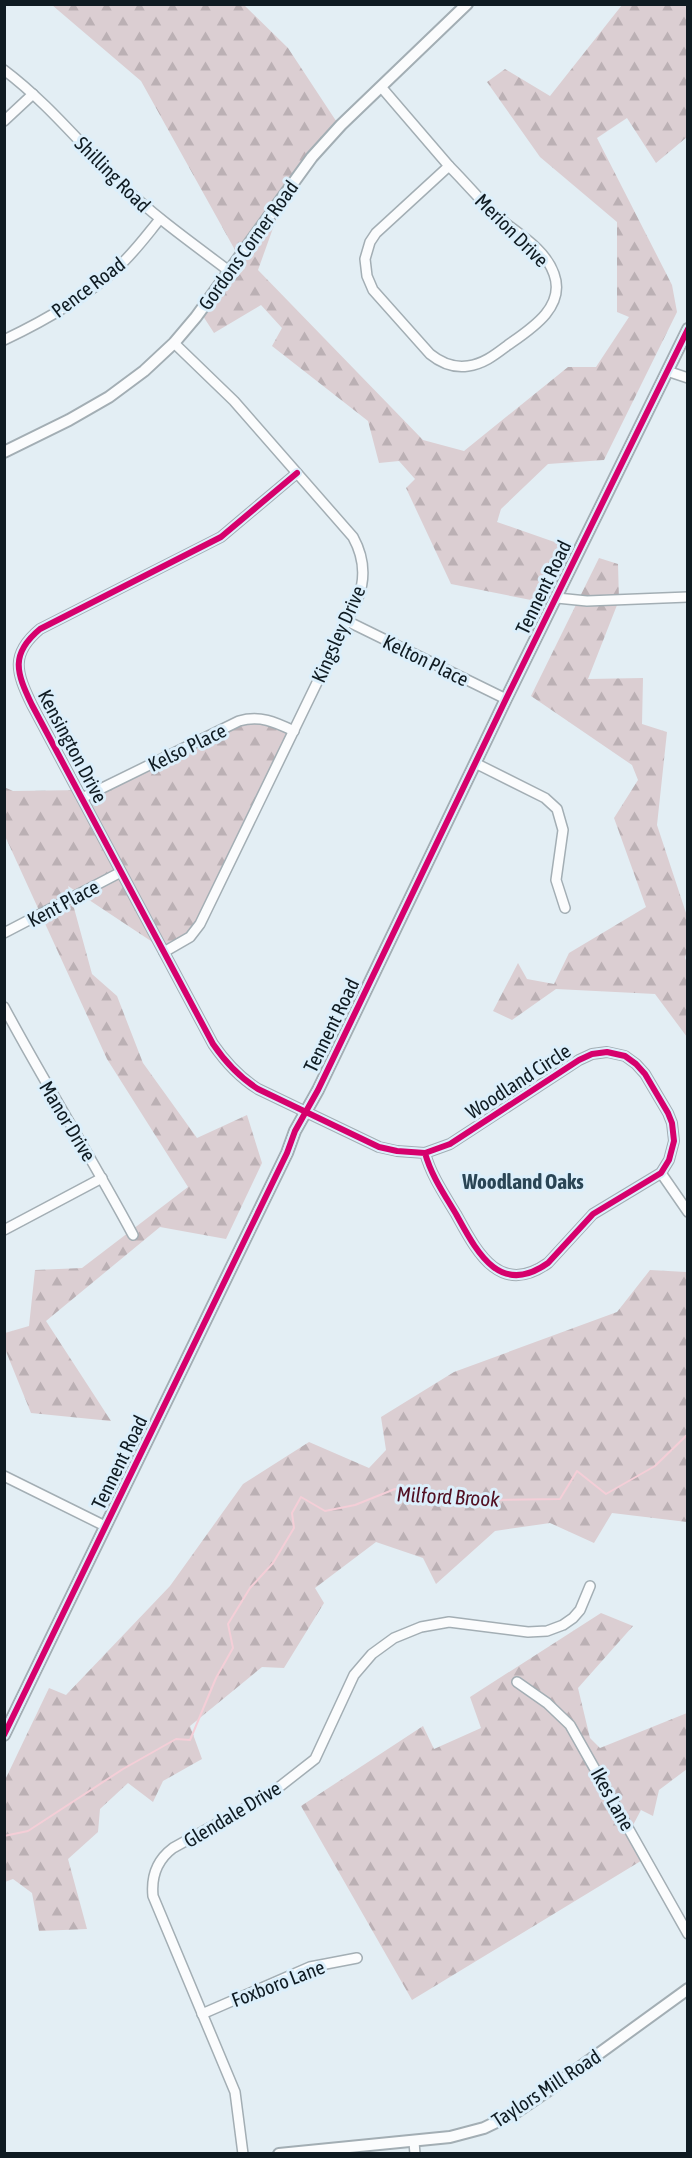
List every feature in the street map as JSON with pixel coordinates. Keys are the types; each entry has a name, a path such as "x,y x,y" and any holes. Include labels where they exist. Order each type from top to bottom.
{"street":[{"name":"Gordons Corner Road","path":"4,452 109,397 144,371 174,343 312,157 341,125 467,4"},
{"name":"Shilling Road","path":"4,70 33,94 122,185 160,219 229,271"},
{"name":"Merion Drive","path":"382,88 490,210 546,258 556,281 554,300 544,317 487,360 468,367 452,365 430,354 373,290 365,268 366,251 376,233 449,166"},
{"path":"4,121 33,94"},
{"name":"Pence Road","path":"4,340 92,289 127,259 160,219"},
{"name":"Tennent Road","path":"4,1736 687,328"},
{"name":"Kingsley Drive","path":"164,952 190,937 200,924 358,598 363,566 359,547 353,537 234,401 174,343"},
{"path":"667,370 687,378"},
{"name":"Kensington Drive","path":"297,473 221,537 45,626 24,645 18,658 19,674 24,687 213,1044 224,1060 246,1081 306,1112"},
{"path":"556,598 587,601 687,597"},
{"name":"Kelton Place","path":"347,621 506,699"},
{"name":"Kelso Place","path":"82,798 239,722 256,718 294,731"},
{"path":"475,763 545,798 557,809 563,830 556,880 565,908"},
{"name":"Kent Place","path":"4,933 121,872"},
{"name":"Manor Drive","path":"4,1007 133,1235"},
{"name":"Woodland Circle","path":"306,1112 380,1147 425,1153 461,1138 579,1060 591,1054 607,1052 625,1056 636,1064 645,1074 668,1113 672,1123 674,1141 669,1160 661,1173"},
{"path":"425,1153 430,1170 477,1252 492,1267 515,1274 540,1268 552,1259 593,1214 661,1173 687,1212"},
{"path":"4,1230 102,1178"},
{"path":"4,1476 105,1526"},
{"name":"Glendale Drive","path":"243,2154 235,2092 153,1896 153,1877 156,1868 166,1854 269,1795 315,1759 354,1675 372,1654 393,1638 421,1627 449,1623 465,1623 528,1632 547,1631 573,1618 580,1610 590,1586"},
{"name":"Ikes Lane","path":"518,1682 547,1702 570,1725 687,1934"},
{"name":"Foxboro Lane","path":"202,2014 310,1967 357,1958"},
{"name":"Taylors Mill Road","path":"279,2154 414,2142 469,2133 515,2113 687,1989"},
{"path":"414,2142 415,2154"}],"green space":[{"path":"52,5 244,5 288,48 342,130 282,203 258,270 423,440 464,451 568,367 596,367 629,317 617,312 617,222 540,157 487,82 505,69 550,96 622,5 687,5 687,137 656,163 627,118 597,138 672,285 677,312 604,460 548,464 501,509 497,522 563,545 536,601 451,584 406,488 415,479 399,461 379,463 368,421 272,346 282,328 261,305 214,333 203,316 245,268 141,81"},
{"path":"599,558 618,564 619,600 588,679 643,678 642,724 667,732 657,825 687,916 685,958 688,965 687,1037 655,994 556,989 512,1020 493,1011 518,963 527,979 554,984 569,953 646,907 614,818 638,780 632,765 531,696"},
{"path":"249,716 297,726 188,938 166,951 68,886 92,974 117,996 143,1063 197,1138 247,1115 262,1163 226,1239 160,1227 46,1321 111,1421 31,1413 5,1349 5,1333 29,1326 35,1270 82,1268 188,1187 107,1059 5,836 4,787 13,791 84,790"},
{"path":"650,1270 687,1271 687,1522 612,1513 594,1543 550,1523 495,1531 436,1584 423,1558 376,1542 315,1588 324,1603 284,1668 262,1667 190,1726 202,1759 163,1781 153,1802 128,1783 100,1809 98,1832 68,1859 87,1929 39,1931 32,1893 13,1879 5,1882 5,1780 49,1688 66,1695 170,1586 243,1484 309,1442 369,1468 386,1450 381,1417 454,1372 617,1312"},
{"path":"601,1613 633,1626 578,1688 590,1738 600,1748 687,1713 687,1769 659,1790 653,1816 641,1810 632,1827 649,1856 412,2000 301,1806 423,1726 434,1749 481,1728 470,1697"}],"waterway":[{"name":"Milford Brook","path":"4,1836 28,1831 123,1769 176,1739 190,1740 216,1678 233,1648 228,1624 250,1588 273,1563 294,1528 292,1513 301,1497 325,1511 355,1505 395,1489 483,1500 560,1499 577,1471 606,1494 655,1466 688,1434"}],"cycle path":[{"path":"4,1735 287,1153 295,1131 318,1090 506,699 688,329"},
{"path":"297,473 221,537 40,629 30,638 20,655 20,673 32,705 213,1044 245,1080 258,1089 379,1147 425,1153 450,1144 579,1060 592,1054 607,1052 625,1056 645,1074 668,1113 672,1123 674,1141 669,1160 661,1173 593,1214 548,1263 531,1272 516,1275 503,1272 481,1255 438,1184 425,1153"}],"district":[{"name":"Woodland Oaks","path":"523,1181"}]}
